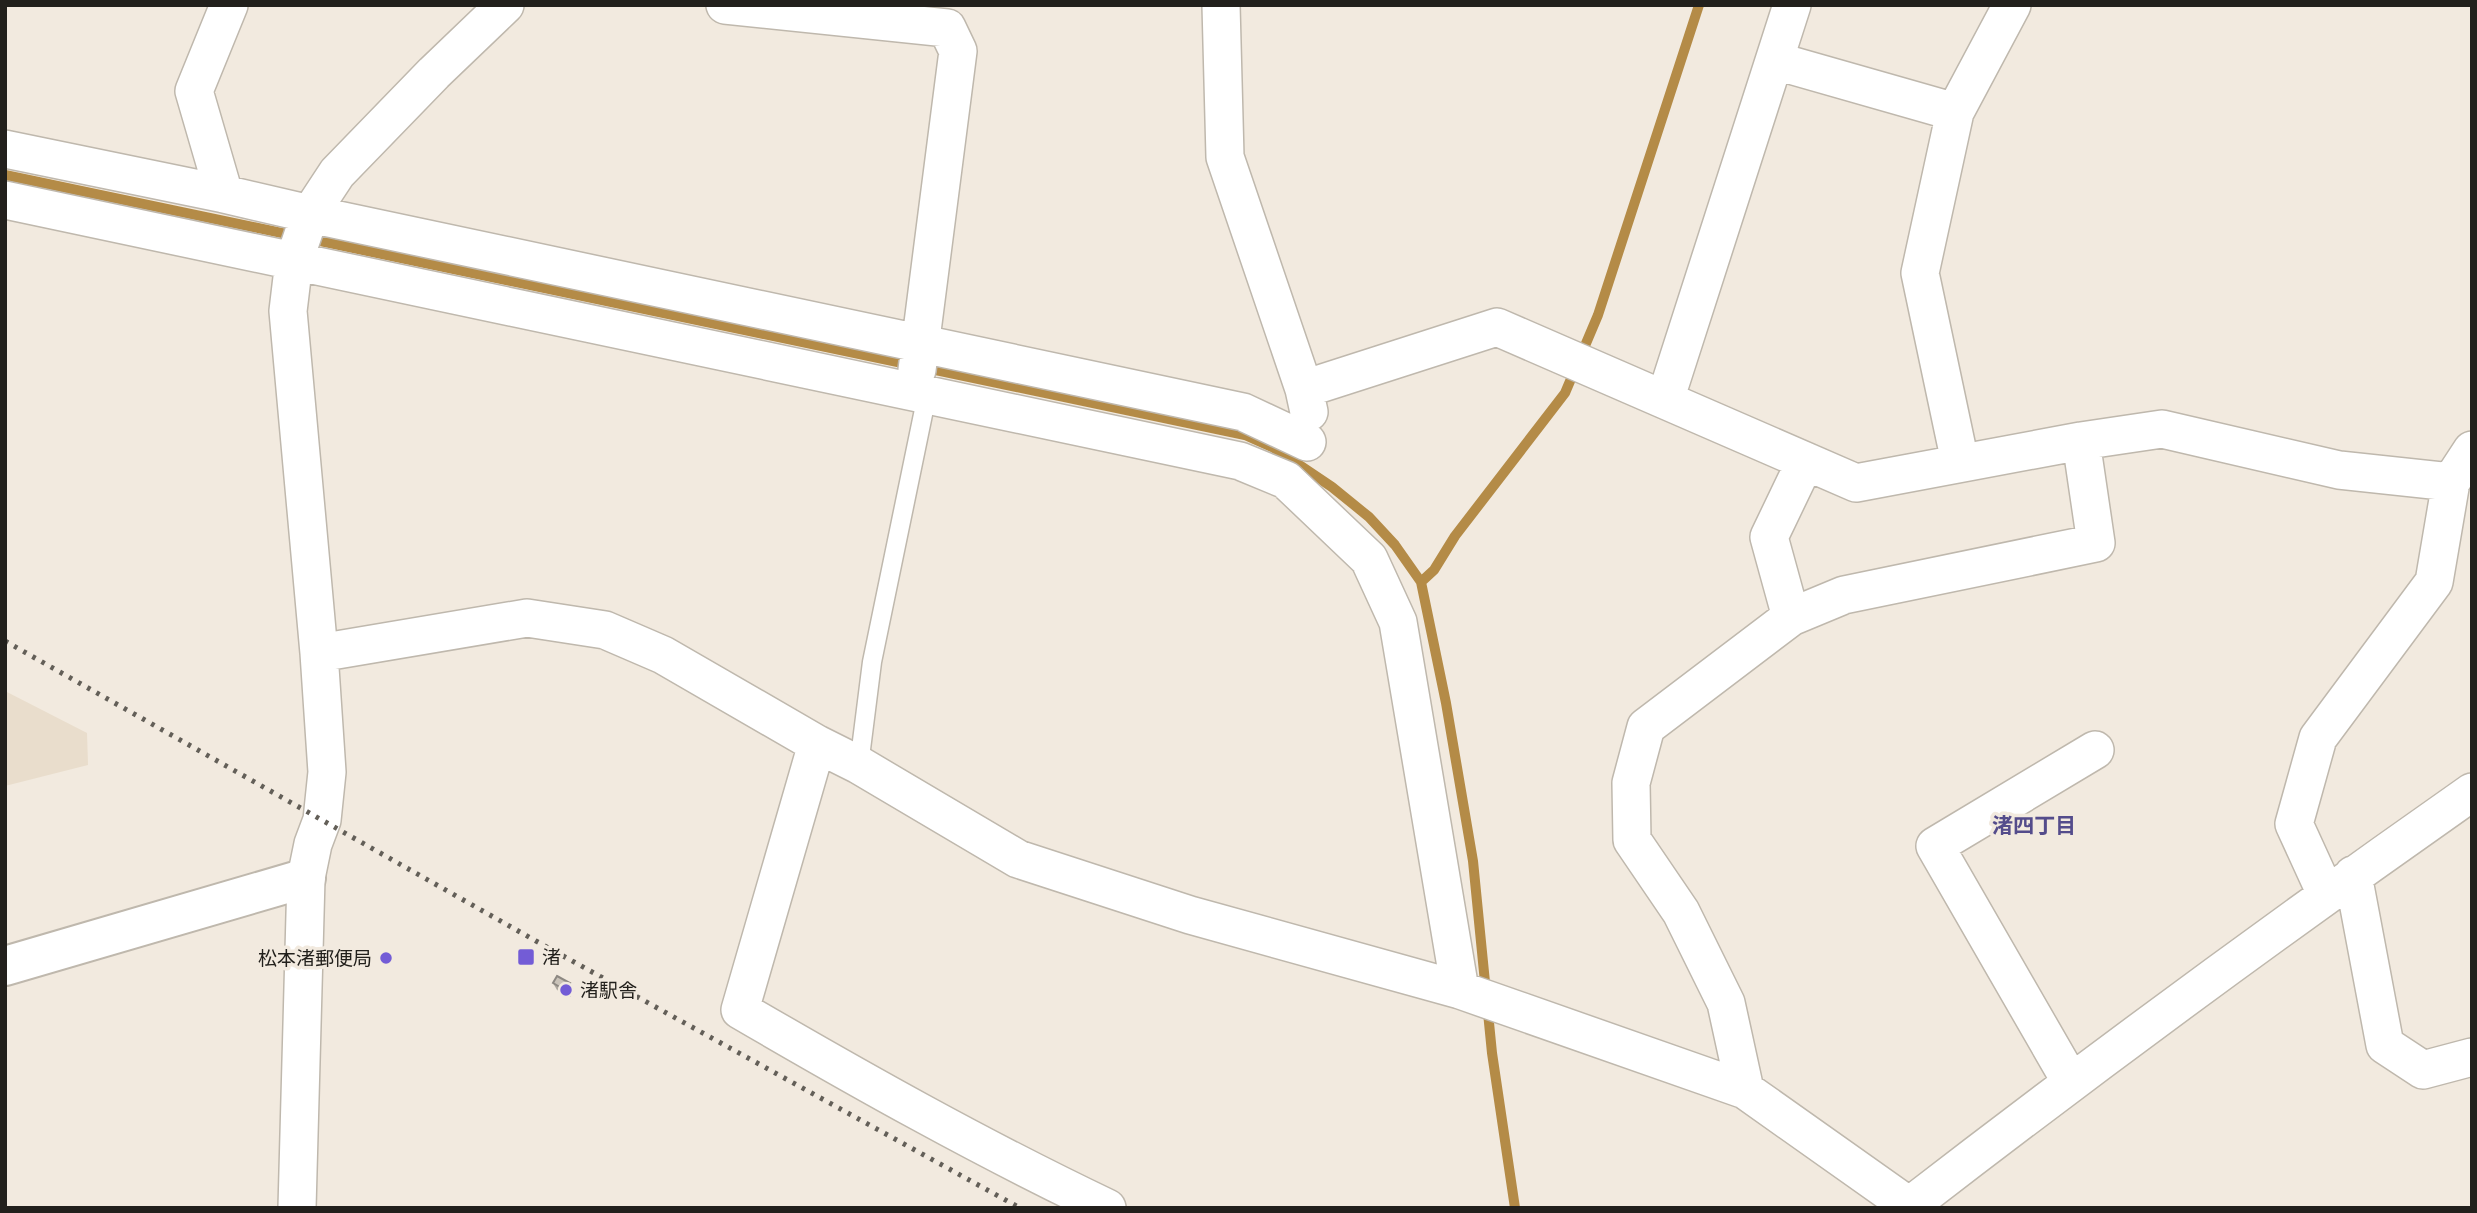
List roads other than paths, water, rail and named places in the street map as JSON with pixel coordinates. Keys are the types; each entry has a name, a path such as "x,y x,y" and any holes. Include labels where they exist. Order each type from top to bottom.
{"street":[{"path":"224,194 194,91 229,5"},
{"path":"296,1208 306,878 313,844 322,820 327,772 288,311 302,238 338,173 434,73 505,5"},
{"path":"725,5 947,28 957,51 919,374"},
{"path":"1221,5 1225,157 1304,389 1311,417 1297,462"},
{"path":"1665,400 1792,5"},
{"path":"1960,462 1920,273 1955,112 2012,5"},
{"path":"1776,61 1955,112"},
{"path":"5,149 224,194 302,238 919,374 1243,412 1297,462 1369,559 1398,622 1460,990"},
{"path":"5,200 302,238 919,374 1240,461 1297,462"},
{"path":"1304,389 1497,327 1856,483 2081,440 2162,429 2339,470 2451,482"},
{"path":"1745,1090 1726,1003 1681,912 1632,839 1631,783 1646,727 1791,617 1844,595 2096,543 2081,440"},
{"path":"2472,450 2451,482 2434,582 2318,738 2294,824 2339,885 2385,1045 2423,1070 2472,1057"},
{"path":"1791,617 1769,537 1805,462"},
{"path":"319,653 527,618 605,630 663,655 817,744 859,765 1018,859 1190,915 1460,990 1745,1090 1908,1207 2071,1082 2339,885 2472,792"},
{"path":"817,744 740,1010 856,1078 1024,1169 1107,1208"},
{"path":"2071,1082 1935,846 2095,750"},
{"path":"5,966 306,878"}],"lane":[{"path":"859,765 872,662 919,374"}],"waterway":[{"path":"1421,582 1434,570 1455,536 1565,393 1598,315 1699,5"},
{"path":"5,175 1245,435 1274,448 1332,487 1369,517 1395,545 1421,582 1446,703 1473,861 1492,1053 1515,1208"}],"railway":[{"path":"5,641 536,941 1020,1208"}],"place":[{"name":"渚","path":"526,957"},
{"name":"松本渚郵便局","path":"386,958"},
{"name":"渚駅舎","path":"566,990"}],"district":[{"name":"渚四丁目","path":"2034,825"}]}
